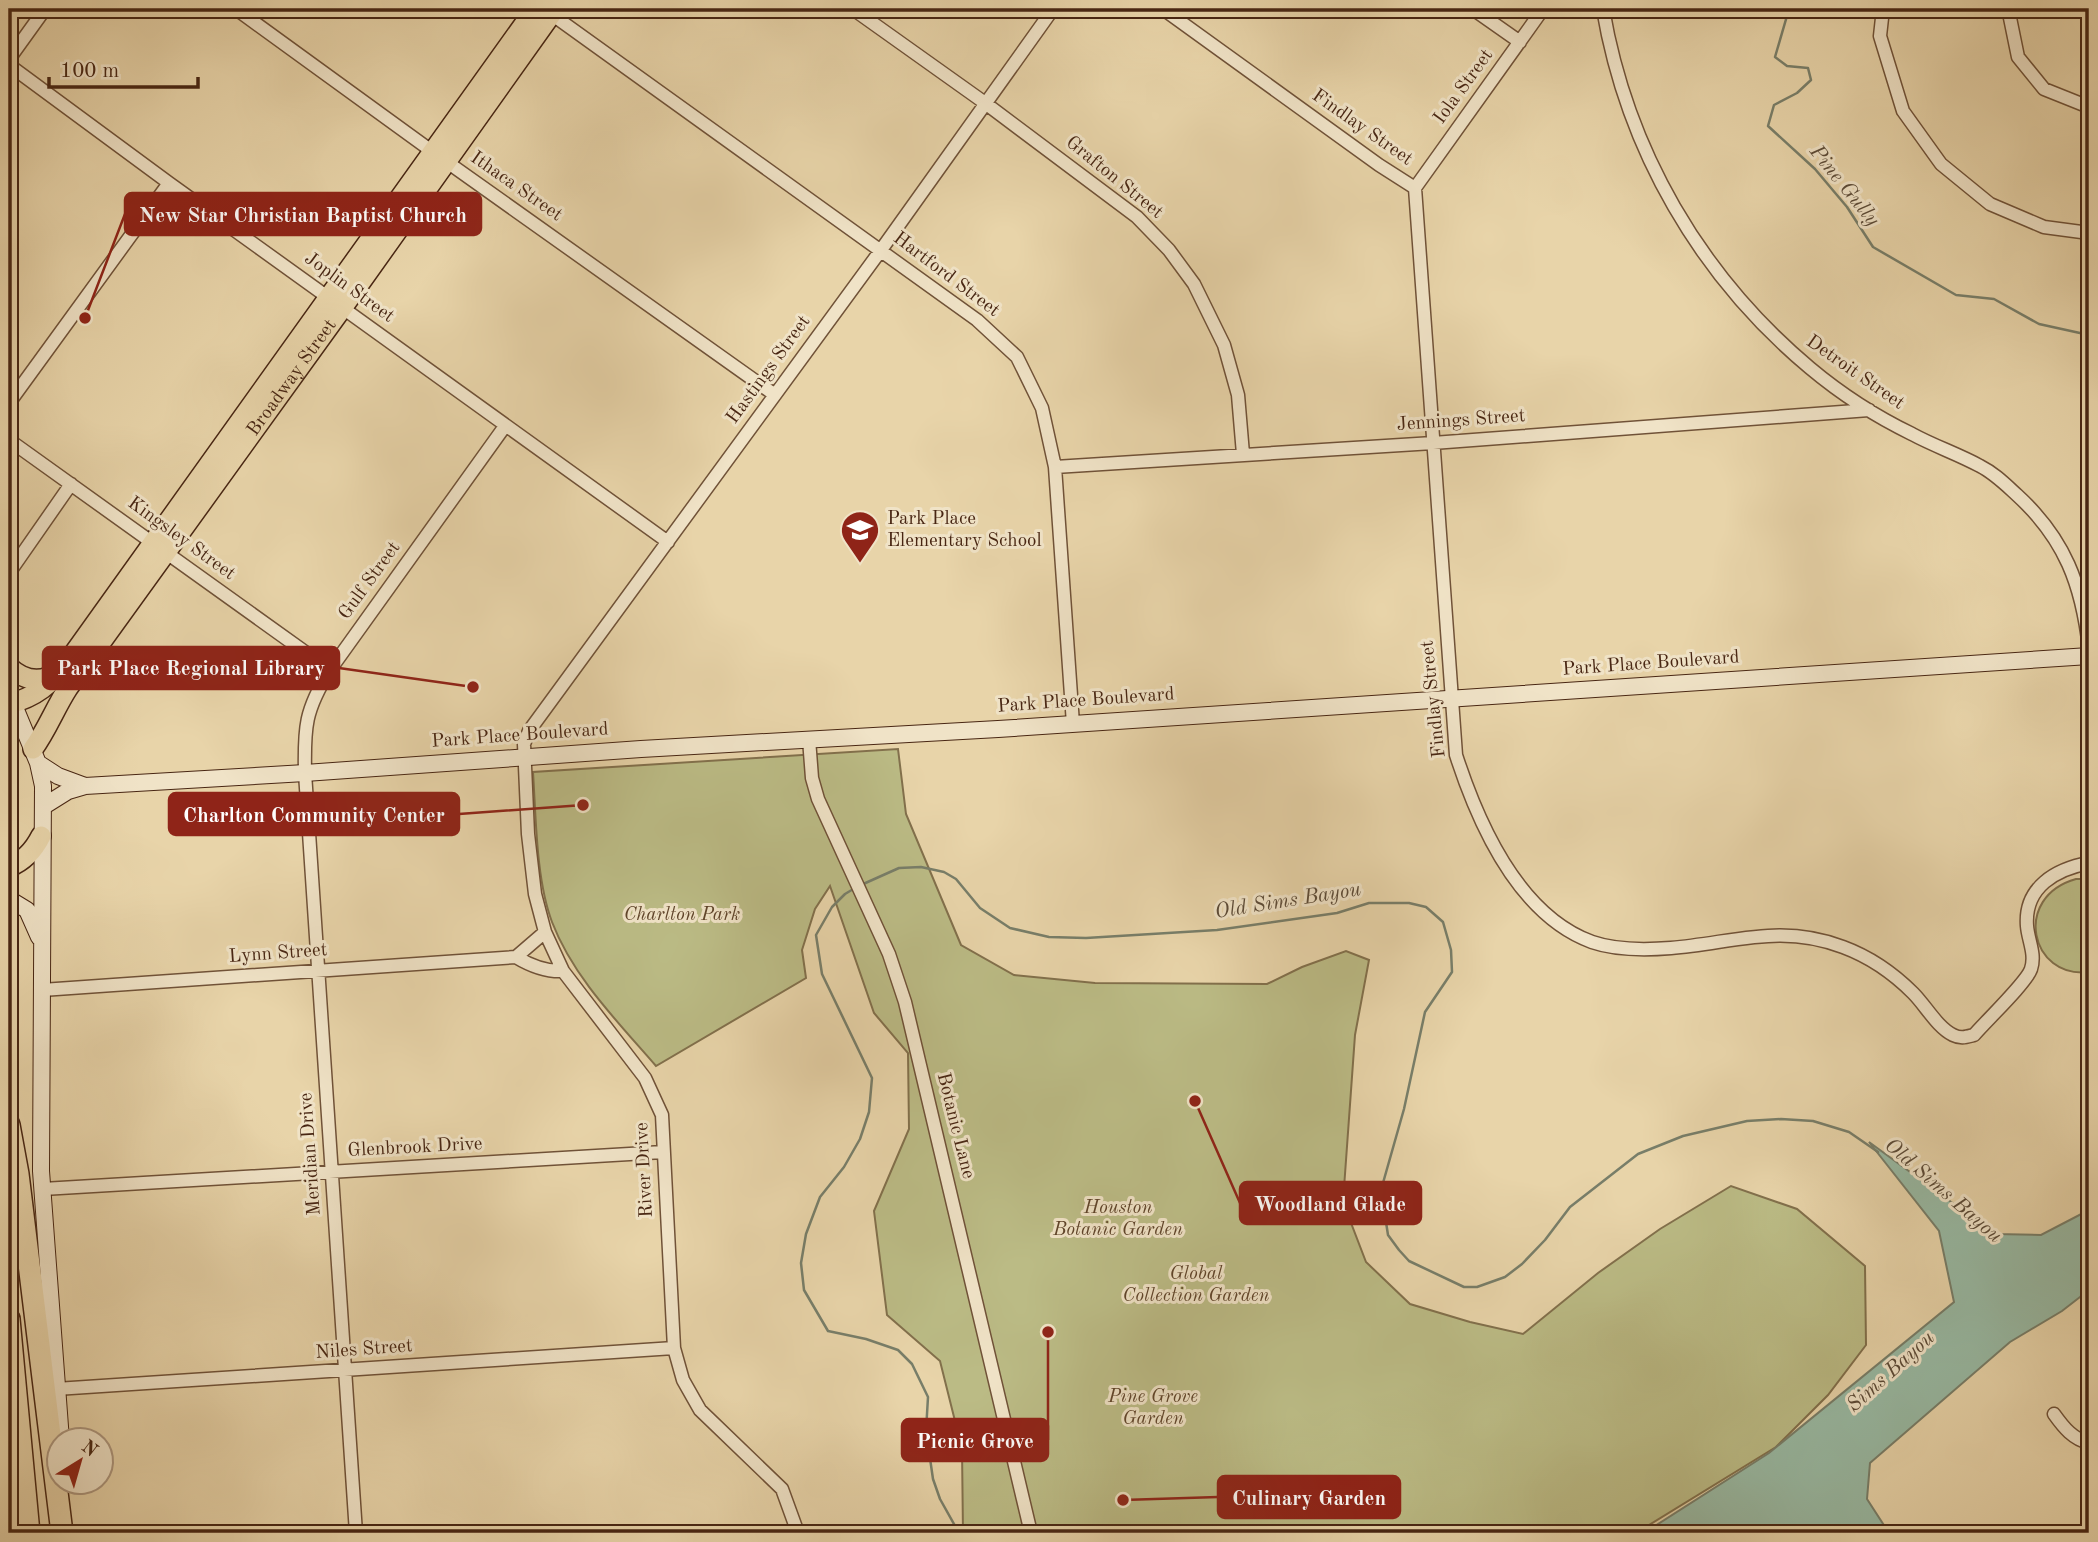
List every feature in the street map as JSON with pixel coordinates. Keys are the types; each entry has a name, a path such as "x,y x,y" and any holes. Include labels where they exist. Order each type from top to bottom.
{"highway":[{"path":"9,1125 18,1174 62,1533"},
{"path":"9,1318 29,1533"},
{"path":"9,1475 15,1533"}],"main road":[{"name":"Broadway Street","path":"10,700 26,699 47,686 160,547 546,10"},
{"name":"Broadway Street","path":"36,756 62,697 160,547"},
{"path":"9,667 20,677 38,680 55,674 68,663"},
{"path":"9,867 27,856 41,836"}],"street":[{"path":"9,59 45,9"},
{"name":"Ithaca Street","path":"236,9 775,395"},
{"name":"Grafton Street","path":"853,9 985,103 1137,217 1169,250 1194,284 1224,345 1238,395 1243,454"},
{"name":"Hastings Street","path":"524,757 524,744 529,731 881,250 1053,9"},
{"name":"Findlay Street","path":"1163,9 1368,158 1415,188 1457,755 1485,830 1513,878 1545,911 1592,942 1626,948 1671,948 1763,934 1786,934 1828,942 1868,958 1890,972 1943,1027 1954,1035 1965,1038 1974,1035 2031,970 2033,959 2027,927 2034,891 2054,874 2089,863"},
{"path":"1473,9 1520,42"},
{"name":"Iola Street","path":"1415,188 1543,9"},
{"name":"Detroit Street","path":"1603,9 1609,43 1628,110 1665,192 1690,233 1745,304 1812,370 1869,410 2000,478 2047,524 2063,550 2075,579 2085,613 2089,648"},
{"path":"1883,9 1880,36 1903,111 1941,164 1990,204 2044,227 2089,233"},
{"path":"2010,9 2018,57 2044,89 2089,105"},
{"name":"Hartford Street","path":"546,10 977,320 1017,357 1042,408 1055,467 1073,724"},
{"name":"Joplin Street","path":"9,65 668,542"},
{"path":"11,398 169,183"},
{"name":"Jennings Street","path":"1055,467 1433,443 1869,410"},
{"name":"Gulf Street","path":"305,773 306,721 311,704 330,670 505,426"},
{"name":"Kingsley Street","path":"9,440 330,670"},
{"path":"9,573 71,484"},
{"name":"Park Place Boulevard","path":"44,806 68,791 85,786 2089,656"},
{"path":"10,700 36,756 44,806 41,836 41,1171 60,1426"},
{"name":"Park Place Boulevard","path":"9,725 58,776 85,786"},
{"name":"Botanic Lane","path":"809,739 812,778 825,814 889,954 905,1002 1031,1533"},
{"name":"River Drive","path":"524,757 528,834 535,894 545,932 564,971 645,1078 662,1115 674,1348 683,1380 700,1410 782,1489 798,1533"},
{"name":"Meridian Drive","path":"305,773 356,1533"},
{"path":"9,899 27,910 42,946"},
{"path":"516,957 545,932"},
{"name":"Lynn Street","path":"42,990 516,957 530,965 553,972 564,971"},
{"name":"Glenbrook Drive","path":"43,1189 663,1152"},
{"name":"Niles Street","path":"57,1389 674,1348"},
{"path":"2054,1414 2069,1433 2089,1443"},
{"path":"66,1496 70,1533"}],"green space":[{"name":"Houston Botanic Garden","path":"898,749 906,814 961,945 1014,975 1095,983 1267,984 1302,967 1346,951 1369,960 1355,1035 1343,1202 1366,1262 1410,1304 1523,1334 1598,1273 1660,1229 1731,1186 1797,1209 1865,1266 1866,1345 1828,1395 1776,1447 1636,1533 963,1533 962,1449 940,1361 887,1315 874,1211 909,1129 908,1053 874,1013 830,886 815,909 802,950 806,978 656,1066 584,980 561,942 547,905 538,848 533,772"},
{"path":"2076,879 2089,879 2089,972 2069,971 2053,963 2042,950 2036,935 2036,918 2043,902 2056,888"}],"water":[{"name":"Sims Bayou","path":"1869,1142 1995,1234 2041,1235 2089,1210 2089,1290 2062,1311 2010,1342 1870,1463 1867,1499 1889,1533 1644,1533 1769,1453 1954,1302 1939,1231"}],"waterway":[{"name":"Pine Gully","path":"1789,9 1775,57 1787,66 1808,68 1811,80 1797,93 1774,105 1768,126 1815,169 1847,207 1873,247 1956,295 1994,299 2039,324 2089,335"},
{"name":"Old Sims Bayou","path":"861,885 899,868 921,867 944,872 956,879 980,908 1010,928 1049,937 1086,938 1217,930 1337,913 1369,903 1409,903 1426,907 1443,922 1451,950 1452,972 1425,1012 1404,1109 1381,1190 1388,1235 1399,1250 1409,1261 1464,1287 1477,1287 1505,1277 1545,1240 1570,1207 1638,1154 1683,1136 1747,1121 1813,1121 1849,1132 1878,1152"},
{"name":"Old Sims Bayou","path":"855,888 832,907 816,935 822,974 872,1078 869,1112 860,1139 844,1167 820,1197 806,1234 801,1263 804,1290 828,1331 866,1339 898,1350 912,1364 928,1397 926,1431 933,1479 940,1499 959,1533"}],"place":[{"name":"New Star Christian Baptist Church","path":"85,318"},
{"name":"Park Place Elementary School","path":"860,564"},
{"name":"Park Place Regional Library","path":"473,687"},
{"name":"Charlton Community Center","path":"583,805"},
{"name":"Woodland Glade","path":"1195,1101"},
{"name":"Picnic Grove","path":"1048,1332"},
{"name":"Culinary Garden","path":"1123,1500"}],"park label":[{"name":"Charlton Park","path":"682,915"},
{"name":"Global Collection Garden","path":"1196,1285"},
{"name":"Pine Grove Garden","path":"1153,1408"}]}
